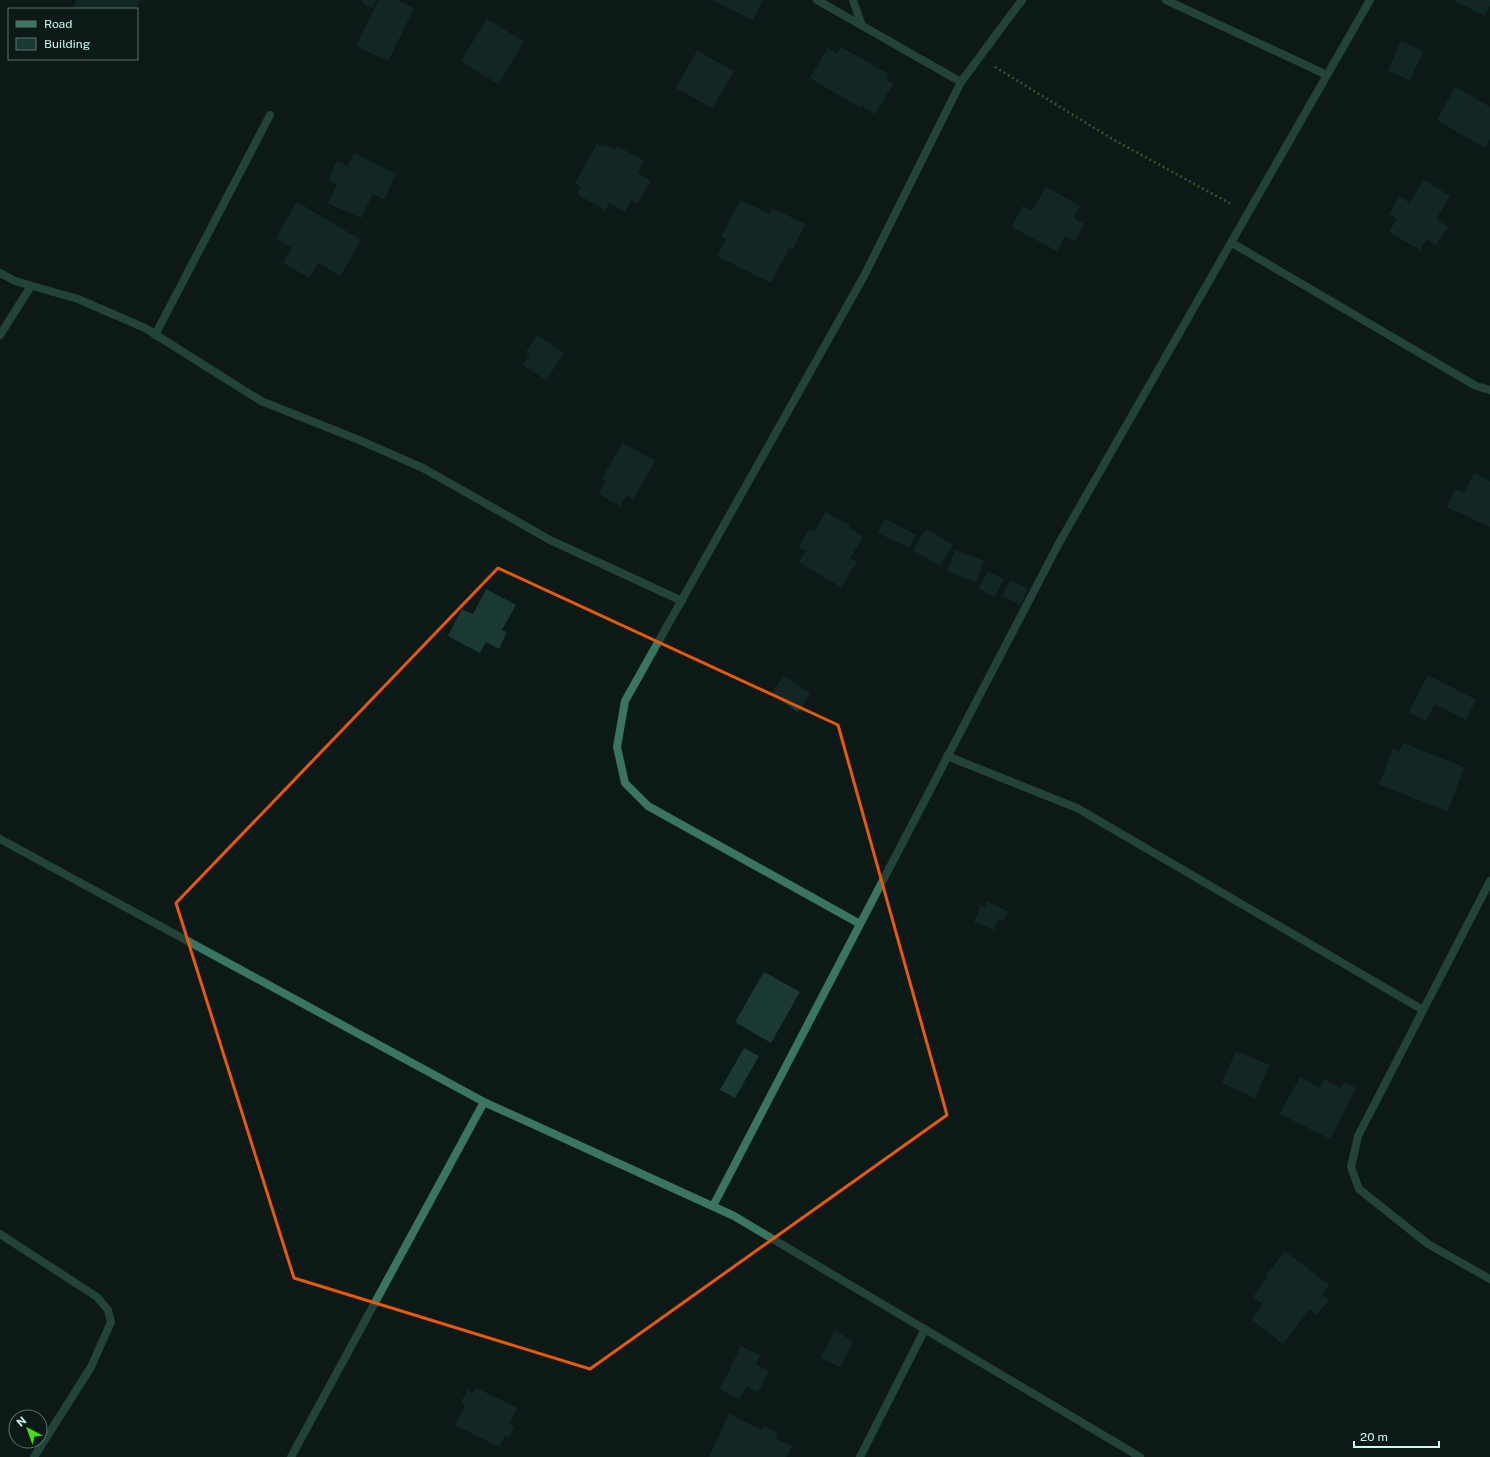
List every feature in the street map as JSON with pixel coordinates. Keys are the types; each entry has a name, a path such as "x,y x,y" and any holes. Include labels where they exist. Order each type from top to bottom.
{"street":[{"path":"817,0 961,82"},
{"path":"853,0 862,26"},
{"path":"860,924 648,806 625,783 617,747 625,702 864,276 961,82 1022,0"},
{"path":"1166,0 1328,75"},
{"path":"712,1206 1059,543 1370,0"},
{"path":"155,335 270,115"},
{"path":"1232,243 1476,386 1490,390"},
{"path":"0,273 14,281 78,299 145,328 261,401 359,440 423,468 550,540 682,601"},
{"path":"0,335 30,286"},
{"path":"947,756 1078,808 1423,1010"},
{"path":"0,839 484,1102 734,1216 1140,1457"},
{"path":"1490,881 1358,1136 1350,1168 1359,1189 1428,1244 1490,1279"},
{"path":"291,1457 484,1102"},
{"path":"0,1234 97,1296 108,1310 111,1322 91,1367 34,1457"},
{"path":"860,1457 925,1329"}],"path":[{"path":"979,58 1114,140 1248,213"}],"highlighted area":[{"path":"498,568 838,725 947,1115 590,1369 294,1278 176,903"}],"building":[{"path":"77,0 140,0 136,8 73,8"},
{"path":"362,0 376,0 372,8 361,2"},
{"path":"379,0 398,0 414,8 388,61 356,46"},
{"path":"712,0 763,0 753,20"},
{"path":"1453,0 1490,0 1490,5 1485,16"},
{"path":"487,19 524,42 498,84 461,61"},
{"path":"1401,41 1423,51 1410,80 1388,71"},
{"path":"841,47 888,74 886,79 893,84 875,114 862,106 861,108 810,78 828,48 837,53"},
{"path":"697,51 734,71 712,108 676,88"},
{"path":"1455,87 1490,107 1490,139 1485,148 1437,120"},
{"path":"597,144 604,147 606,144 615,150 617,146 644,161 638,173 651,181 637,203 631,200 625,212 609,203 605,210 577,194 581,187 575,183"},
{"path":"354,153 396,174 384,199 373,194 361,218 328,203 337,185 328,180 337,161 348,166"},
{"path":"1424,180 1450,196 1436,219 1448,227 1436,245 1427,239 1420,250 1389,232 1397,219 1389,214 1400,196 1409,203"},
{"path":"1046,187 1080,206 1073,218 1084,224 1075,241 1065,236 1057,251 1012,227 1023,206 1032,211"},
{"path":"740,200 769,214 772,208 805,224 793,249 789,248 771,283 717,256 726,239 721,237"},
{"path":"297,202 361,240 340,276 318,263 309,278 283,262 292,248 276,238"},
{"path":"537,335 564,353 546,380 523,365 530,354 526,352"},
{"path":"623,443 655,461 633,499 627,495 620,506 599,494 606,481 602,478"},
{"path":"1474,473 1490,481 1490,527 1447,507 1455,489 1465,493"},
{"path":"826,512 850,526 849,528 863,537 850,558 857,562 841,587 799,562 806,551 799,547 809,529 814,532"},
{"path":"885,519 916,535 909,548 878,533"},
{"path":"926,529 953,545 940,566 913,550"},
{"path":"955,550 984,561 976,582 947,571"},
{"path":"988,571 1004,579 995,597 979,589"},
{"path":"1010,580 1028,589 1020,605 1002,596"},
{"path":"486,589 516,605 502,630 507,632 499,649 486,642 480,653 448,636 462,609 473,614"},
{"path":"1428,675 1476,700 1466,720 1435,704 1426,721 1409,712"},
{"path":"784,676 810,694 798,712 771,694"},
{"path":"1403,743 1464,767 1448,811 1379,785 1393,749 1399,752"},
{"path":"987,902 1008,911 1004,921 998,919 994,930 974,922 981,905 985,907"},
{"path":"764,972 800,992 771,1043 735,1022"},
{"path":"744,1048 759,1056 735,1098 720,1090"},
{"path":"1236,1051 1269,1065 1255,1098 1222,1083"},
{"path":"1300,1077 1320,1088 1324,1079 1341,1088 1344,1082 1356,1088 1330,1139 1280,1114"},
{"path":"1285,1251 1329,1285 1322,1295 1329,1300 1317,1315 1310,1309 1283,1344 1252,1320 1263,1304 1253,1297 1268,1277 1266,1276"},
{"path":"835,1331 853,1341 840,1367 821,1358"},
{"path":"741,1346 760,1355 756,1365 769,1371 758,1392 746,1386 739,1399 720,1389"},
{"path":"476,1388 517,1408 509,1424 514,1427 509,1437 505,1435 499,1447 455,1425 465,1406 461,1403 467,1390 473,1393"},
{"path":"729,1414 762,1430 764,1426 778,1433 775,1438 792,1446 786,1457 709,1457"}]}
